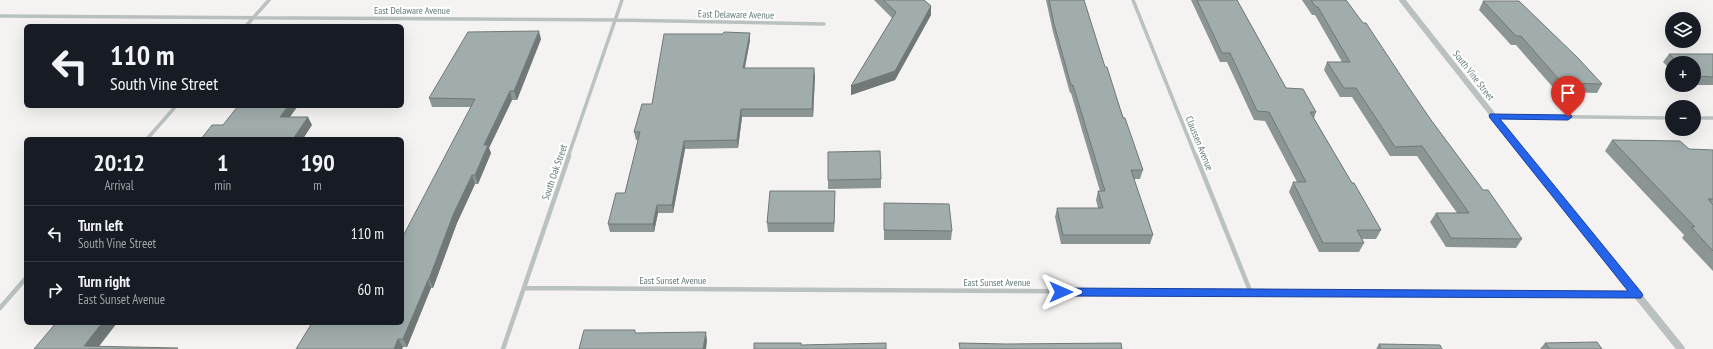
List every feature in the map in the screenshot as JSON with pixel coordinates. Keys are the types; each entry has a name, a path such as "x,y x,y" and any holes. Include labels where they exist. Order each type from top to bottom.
{"street":[{"path":"248,24 269,0"},
{"name":"South Oak Street","path":"502,349 622,0"},
{"name":"Claussen Avenue","path":"1133,0 1251,293"},
{"name":"South Vine Street","path":"1402,0 1493,116 1681,349"},
{"name":"East Delaware Avenue","path":"0,16 616,20 824,24"},
{"path":"150,137 174,108"},
{"path":"1493,116 1665,118"},
{"path":"1701,118 1713,118"},
{"path":"0,308 24,280"},
{"name":"East Sunset Avenue","path":"524,288 1638,295"}],"building":[{"path":"883,0 924,0 931,6 895,71 851,86 896,12"},
{"path":"1049,0 1084,0 1105,67 1107,67 1123,118 1125,118 1143,170 1131,170 1153,235 1063,235 1057,208 1103,208 1098,191 1105,191 1073,85 1071,85"},
{"path":"1197,0 1237,0 1286,88 1303,89 1316,112 1310,112 1381,230 1357,230 1364,243 1323,243 1293,182 1306,182 1269,112 1257,111 1230,53 1222,53"},
{"path":"1311,0 1346,0 1363,23 1366,23 1431,120 1483,190 1488,190 1522,239 1451,238 1436,213 1469,213 1422,146 1395,147 1356,88 1344,88 1327,62 1350,62 1318,7 1316,7"},
{"path":"1483,1 1519,1 1578,58 1602,84 1562,83 1521,36 1516,36"},
{"path":"539,31 514,91 510,91 484,145 488,145 475,175 472,175 453,215 429,279 403,339 398,339 394,349 296,349 311,325 404,325 404,234 475,99 429,98 468,32"},
{"path":"724,32 750,33 743,68 814,68 812,109 741,109 737,140 684,141 672,205 657,205 653,224 608,224 616,193 625,193 640,132 634,132 642,104 652,104 664,34 723,34"},
{"path":"1669,54 1713,54 1713,77 1701,76 1701,56 1671,56"},
{"path":"236,108 287,108 280,117 308,117 294,137 203,137 212,125 223,125"},
{"path":"1612,140 1680,141 1689,149 1713,150 1713,199 1708,199 1713,205 1713,251 1691,227 1695,227"},
{"path":"880,151 881,179 828,180 828,152"},
{"path":"770,191 835,191 834,223 767,223"},
{"path":"884,203 949,204 952,231 884,230"},
{"path":"54,325 100,325 84,346 178,348 177,349 34,349"},
{"path":"584,330 635,330 635,333 706,332 703,349 579,349"},
{"path":"1597,342 1602,349 1550,349 1545,343"},
{"path":"754,343 801,343 801,345 886,343 886,349 754,349"},
{"path":"959,343 1121,343 1122,349 960,349"},
{"path":"1379,344 1440,345 1442,349 1381,349"}],"route":[{"path":"1061,292 1638,295 1493,116 1568,117"}]}
